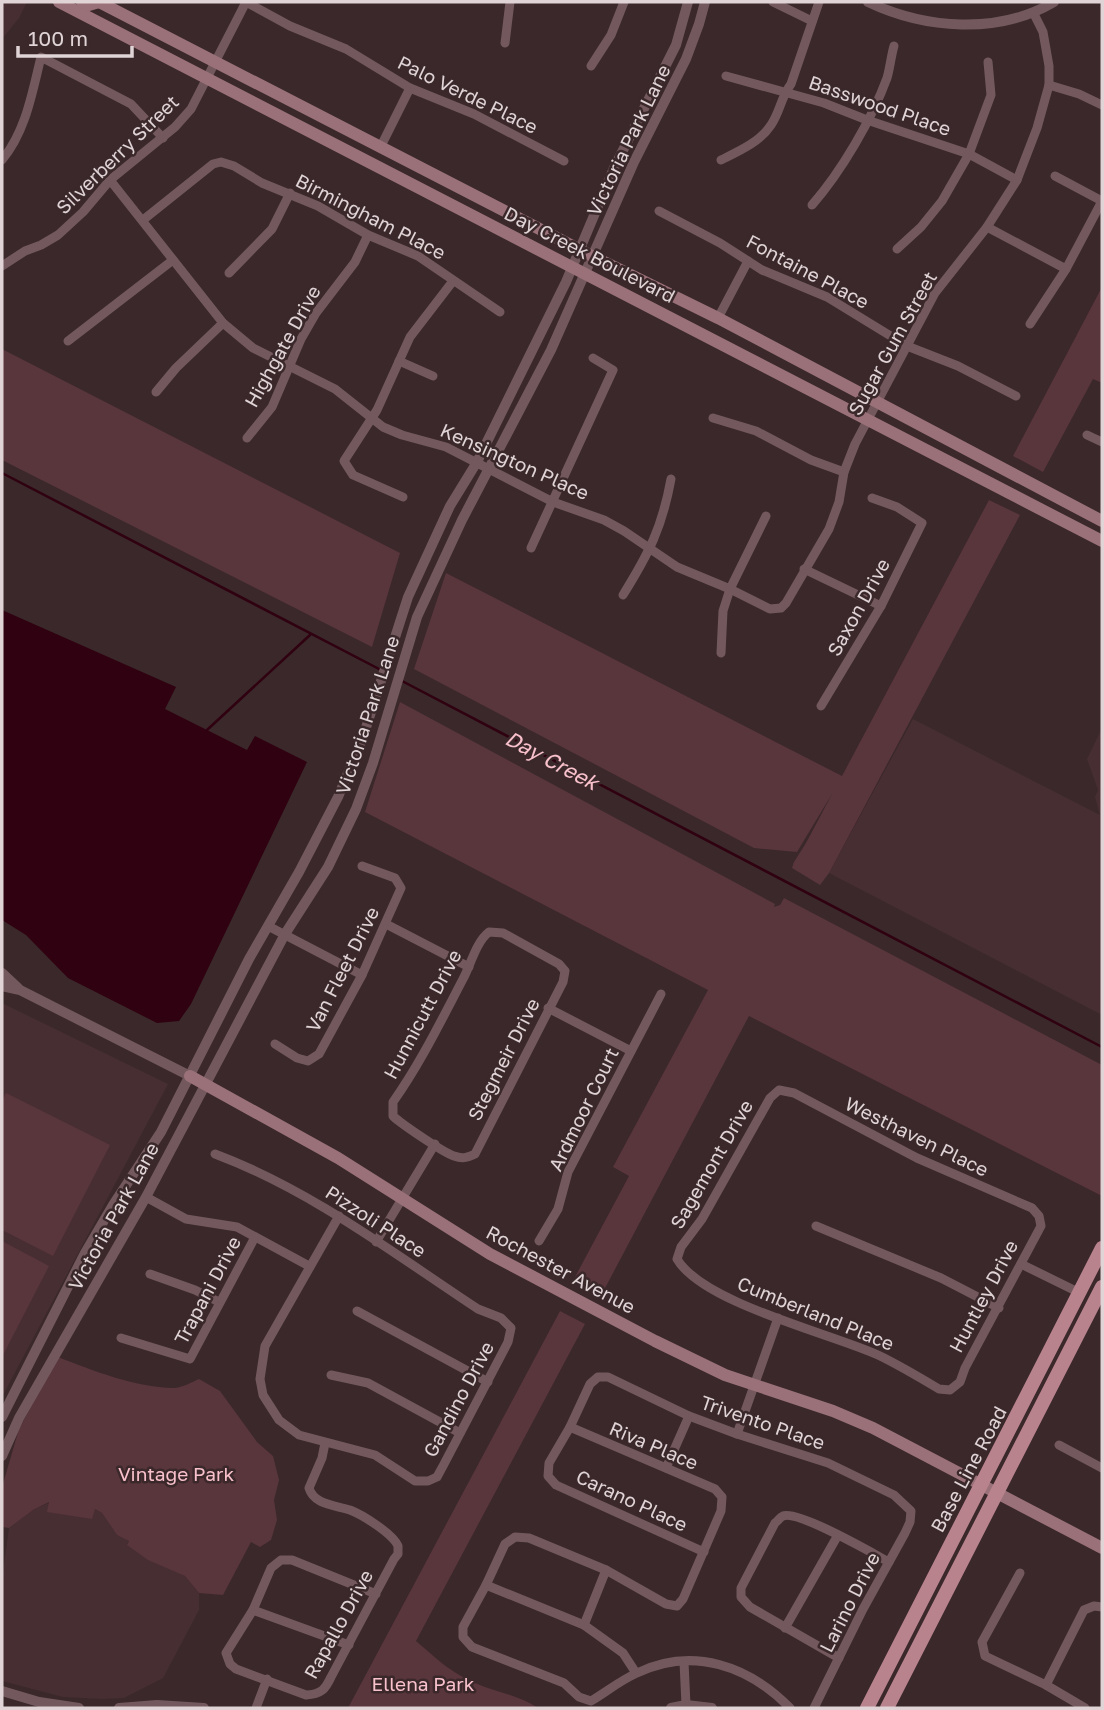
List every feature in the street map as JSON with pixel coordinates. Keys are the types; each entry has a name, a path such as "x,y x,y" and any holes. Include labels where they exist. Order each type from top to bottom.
{"main road":[{"name":"Day Creek Boulevard","path":"59,2 1102,541"},
{"path":"82,2 89,5 99,2"},
{"name":"Day Creek Boulevard","path":"99,2 586,253 718,318 1102,521"},
{"name":"Rochester Avenue","path":"190,1076 338,1158 516,1268 690,1358 753,1385 854,1419 892,1437 1102,1548"},
{"name":"Base Line Road","path":"867,1708 1102,1248"},
{"name":"Base Line Road","path":"887,1708 1102,1287"}],"street":[{"name":"Silverberry Street","path":"2,266 58,234 83,212 110,180 163,138 191,109 246,2"},
{"name":"Palo Verde Place","path":"246,2 290,26 346,48 410,88 474,114 564,161"},
{"path":"505,43 510,2"},
{"path":"591,66 611,35 623,4 612,2"},
{"name":"Victoria Park Lane","path":"2,1456 19,1418 146,1196 285,934 328,867 356,809 373,763 417,617 432,582 551,350 622,151 676,45 688,2"},
{"name":"Victoria Park Lane","path":"586,253 686,59 705,2"},
{"path":"773,2 812,21"},
{"path":"721,160 754,142 771,125 791,84 819,2"},
{"path":"868,2 908,17 942,24 981,24 1034,14 1054,2"},
{"name":"Sugar Gum Street","path":"776,609 786,603 829,529 839,502 844,472 855,444 935,293 987,228 1017,180 1037,128 1049,85 1049,66 1043,32 1034,14"},
{"path":"812,205 833,181 867,120 887,78 894,46"},
{"path":"2,160 13,147 23,127 41,57 131,104 163,138"},
{"path":"897,248 921,227 942,201 969,154 991,95 988,62"},
{"name":"Basswood Place","path":"726,76 824,103 969,154 1017,180"},
{"path":"1049,85 1079,94 1102,105"},
{"path":"381,146 410,88"},
{"name":"Birmingham Place","path":"143,220 213,164 221,162 234,166 262,183 290,193 368,235 418,256 500,312"},
{"path":"1030,324 1066,269 1102,201 1055,176"},
{"name":"Kensington Place","path":"110,180 223,323 253,348 335,389 392,431 433,442 553,502 604,520 677,567 776,609"},
{"path":"229,273 272,229 290,193"},
{"name":"Fontaine Place","path":"659,211 779,278 827,297 907,346 958,366 1016,396"},
{"path":"987,228 1066,269"},
{"name":"Highgate Drive","path":"247,438 272,407 316,313 355,262 368,235"},
{"path":"68,341 173,260"},
{"path":"718,318 748,261"},
{"name":"Victoria Park Lane","path":"2,1417 97,1230 161,1132 268,926 321,833 362,740 397,625 418,575 450,506 477,462 579,270"},
{"path":"402,497 353,475 344,461 372,418 410,337 453,281"},
{"path":"156,392 176,368 223,323"},
{"path":"531,548 613,370 593,358"},
{"path":"399,361 433,376"},
{"path":"712,418 756,431 811,460 844,472"},
{"path":"1087,435 1102,442"},
{"path":"623,595 650,550 665,514 671,479"},
{"name":"Saxon Drive","path":"821,706 881,606 922,523 897,507 872,498"},
{"path":"721,653 723,611 730,589 766,516"},
{"path":"804,569 881,606"},
{"name":"Van Fleet Drive","path":"275,1044 307,1061 319,1054 362,975 401,887 395,878 362,866"},
{"path":"386,924 469,967"},
{"path":"268,926 362,975"},
{"name":"Hunnicutt Drive","path":"435,1144 402,1125 393,1116 393,1102 424,1052 469,967 481,938 489,932 503,933 559,964 565,971"},
{"name":"Stegmeir Drive","path":"435,1144 452,1156 466,1159 475,1154 563,982 565,971"},
{"name":"Rochester Avenue","path":"2,973 20,990"},
{"name":"Rochester Avenue","path":"2,986 20,990 190,1076"},
{"name":"Ardmoor Court","path":"539,1241 558,1209 568,1171 661,994"},
{"path":"548,1008 631,1051"},
{"name":"Westhaven Place","path":"779,1090 794,1093 917,1158 1032,1208 1039,1216"},
{"name":"Sagemont Drive","path":"677,1259 681,1247 702,1219 770,1098 779,1090"},
{"path":"376,1242 435,1144"},
{"name":"Pizzoli Place","path":"215,1154 265,1174 340,1216 478,1309 501,1318 511,1328"},
{"path":"146,1196 187,1219 237,1227 309,1266"},
{"path":"325,1443 299,1435 279,1420 263,1395 261,1363 265,1346 340,1216"},
{"name":"Huntley Drive","path":"950,1390 960,1382 1041,1226 1039,1216"},
{"path":"816,1226 941,1278 999,1308"},
{"name":"Trapani Drive","path":"121,1338 190,1359 255,1237"},
{"name":"Cumberland Place","path":"677,1259 684,1270 698,1280 737,1301 877,1355 939,1389 950,1390"},
{"path":"1021,1264 1080,1293"},
{"path":"150,1274 219,1302"},
{"path":"358,1311 488,1382"},
{"path":"737,1434 778,1318"},
{"name":"Gandino Drive","path":"325,1443 375,1455 415,1481 428,1481 437,1477 508,1342 511,1328"},
{"path":"331,1375 368,1383 460,1433"},
{"name":"Trivento Place","path":"570,1427 590,1384 598,1377 608,1377 689,1416 828,1463 894,1495 911,1511"},
{"path":"666,1468 689,1416"},
{"name":"Riva Place","path":"570,1427 715,1489 722,1497 721,1511 704,1552"},
{"name":"Carano Place","path":"570,1427 549,1463 548,1476 556,1485 704,1552"},
{"name":"Rapallo Drive","path":"267,1679 306,1695 318,1694 326,1688 398,1554 395,1540 353,1511 318,1501 311,1495 309,1488 322,1458 325,1443"},
{"path":"1059,1445 1102,1468"},
{"name":"Larino Drive","path":"814,1708 910,1522 911,1511"},
{"path":"839,1658 750,1607 741,1598 741,1588 775,1523 784,1516 800,1518 889,1562"},
{"path":"785,1628 838,1535"},
{"path":"704,1552 683,1599 677,1606 666,1604 606,1570 529,1538 515,1537 505,1544 463,1627 464,1637 472,1647 564,1683 579,1697 591,1701 636,1673 660,1664 684,1662 723,1664 755,1678 790,1708"},
{"path":"256,1708 267,1679 236,1669 230,1664 226,1653 253,1610 271,1568 281,1560 292,1560 376,1594"},
{"path":"584,1625 606,1570"},
{"path":"1020,1573 982,1642 983,1650 991,1661 1009,1666 1085,1708"},
{"path":"486,1585 584,1625 623,1653 636,1673"},
{"path":"1046,1685 1084,1610 1098,1607"},
{"path":"253,1610 349,1645"},
{"path":"684,1662 686,1705"},
{"path":"2,1691 39,1702 79,1708"},
{"path":"119,1708 157,1705 204,1708"},
{"path":"671,1708 686,1705 712,1708"}],"shaded area":[{"path":"2,2 27,2 19,18 2,39"},
{"path":"2,610 176,687 165,709 247,750 255,736 307,762 191,1004 179,1021 157,1023 68,978 26,935 2,920"},
{"path":"913,719 1100,815 1095,797 1098,790 1087,759 1102,728 1102,1015 829,873"},
{"path":"2,1003 168,1084 2,1397"},
{"path":"55,1500 87,1505 102,1513 117,1535 129,1541 127,1544 185,1576 199,1593 199,1610 163,1678 124,1698 63,1697 2,1681 2,1579 9,1528 33,1510"}],"green space":[{"path":"1102,287 1102,383 1093,379 1043,472 1013,456"},
{"path":"2,349 400,553 372,647 2,460"},
{"path":"989,500 1020,515 829,873 820,885 792,868 832,794 797,852 754,848 414,669 446,573 842,776"},
{"path":"400,702 775,904 774,907 780,905 784,898 1102,1065 1102,1196 749,1016 603,1292 575,1277 629,1176 613,1167 708,990 365,812"},
{"path":"6,1093 110,1145 53,1256 2,1230 2,1101"},
{"path":"2,1241 49,1266 2,1357"},
{"name":"Ellena Park","path":"560,1311 585,1324 416,1641 444,1665 466,1679 538,1708 348,1708"},
{"name":"Vintage Park","path":"58,1357 144,1385 177,1388 199,1379 220,1391 257,1442 273,1456 279,1480 274,1500 277,1520 271,1540 260,1547 251,1542 223,1595 199,1593 185,1576 148,1560 127,1545 129,1541 117,1535 102,1513 95,1509 92,1519 47,1512 49,1502 9,1528 2,1527 2,1487 19,1429"}],"waterway":[{"name":"Day Creek","path":"2,473 381,670"},
{"path":"207,730 310,635"},
{"name":"Day Creek","path":"402,681 1102,1047"}]}
